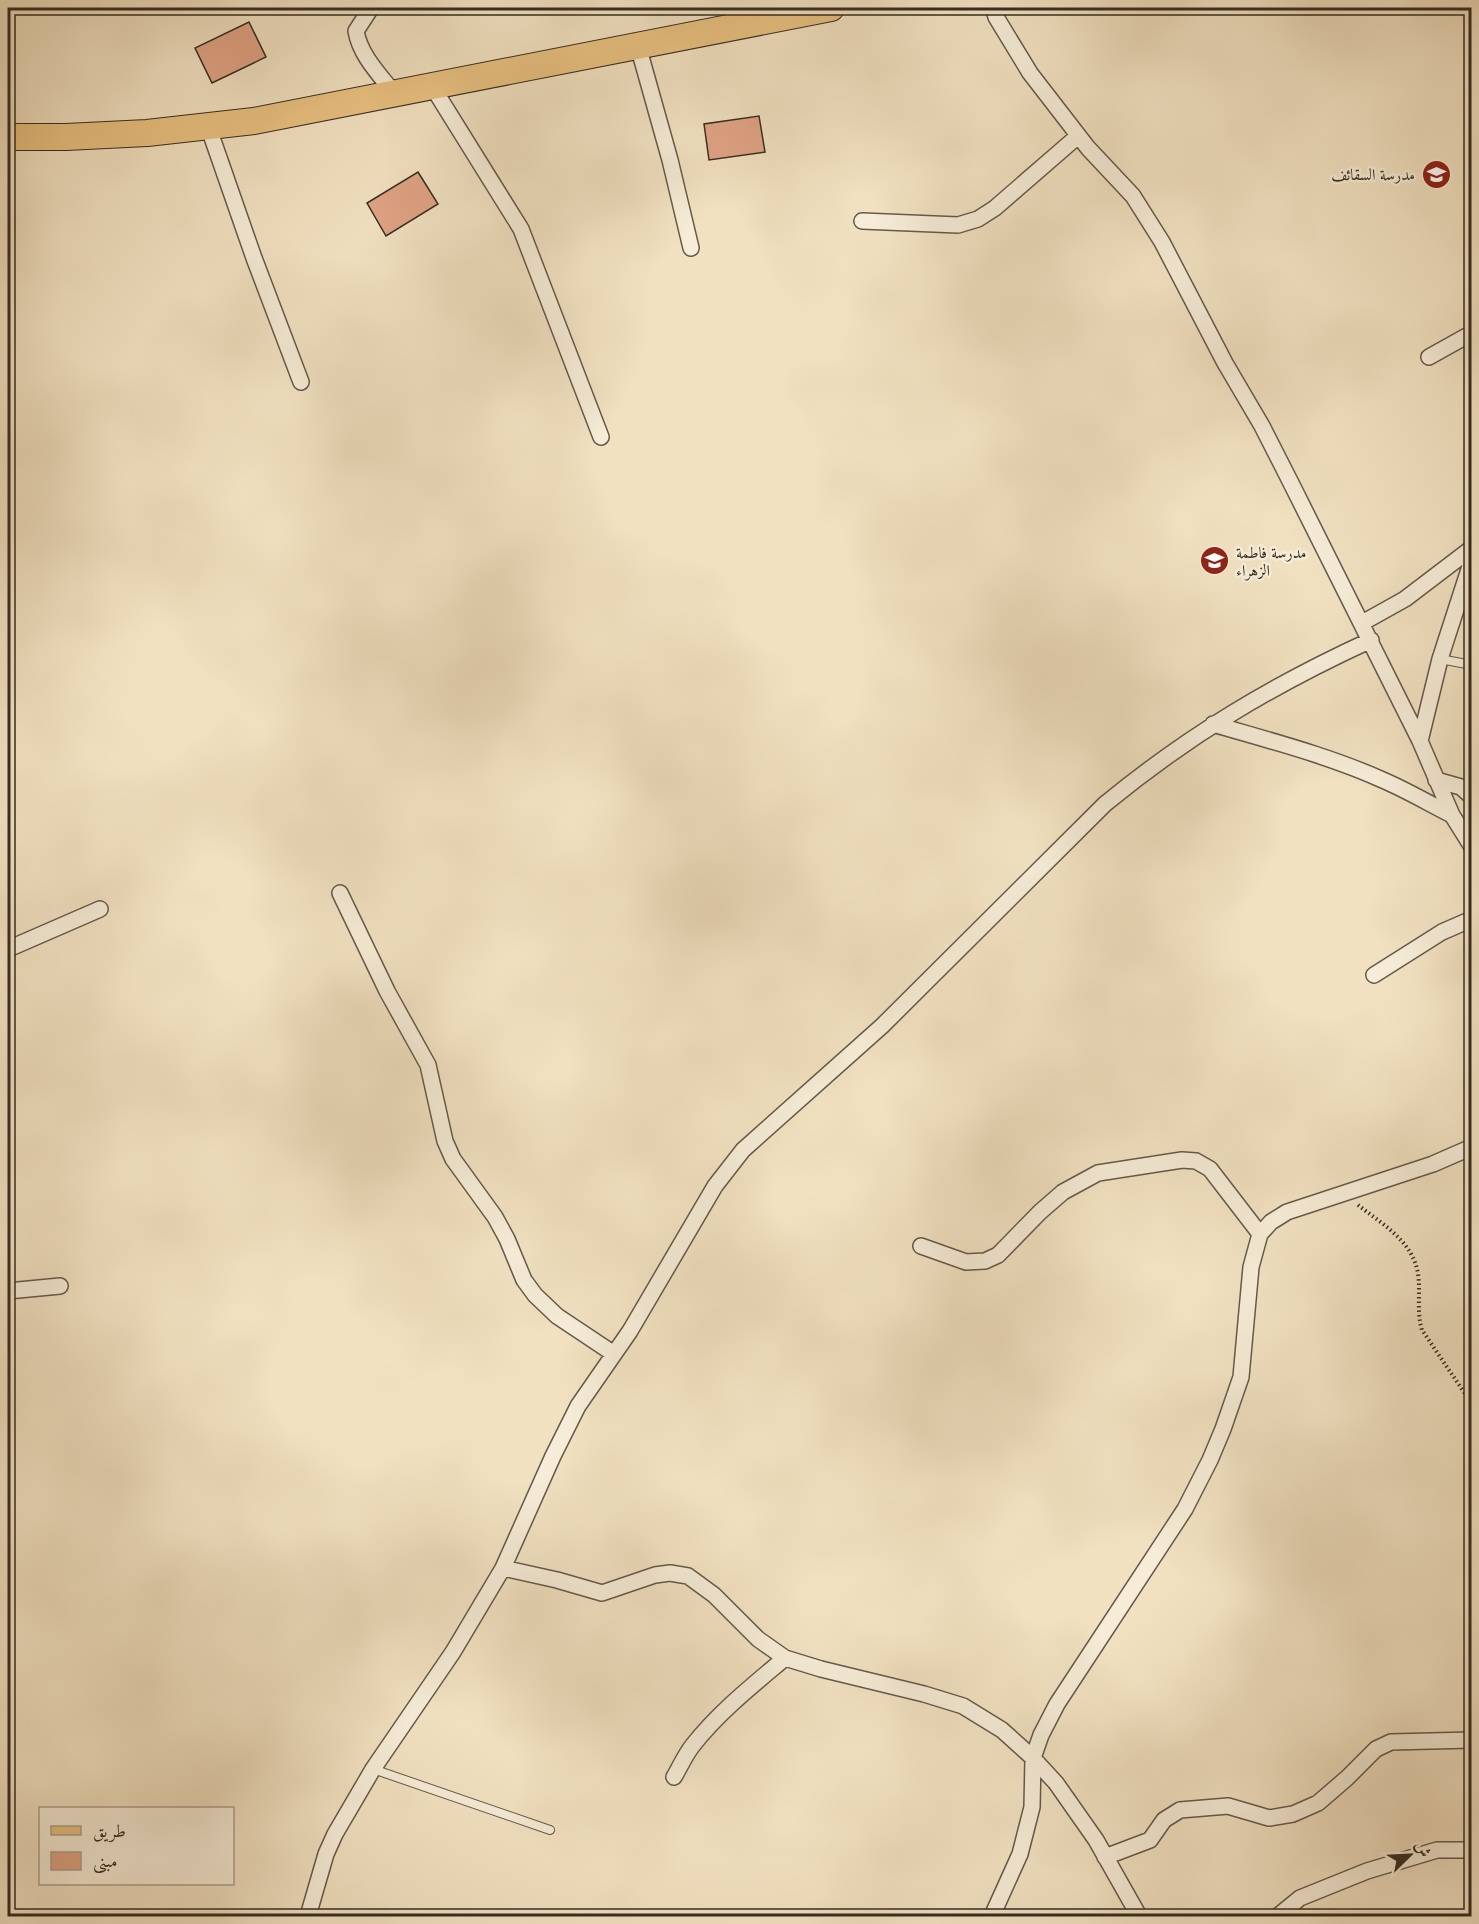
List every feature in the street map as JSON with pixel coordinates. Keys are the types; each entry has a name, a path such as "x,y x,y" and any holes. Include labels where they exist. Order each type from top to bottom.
{"main road":[{"path":"8,137 147,133 287,115 576,56 831,8"}],"street":[{"path":"371,8 356,31 358,42 394,93"},
{"path":"993,8 1030,73 1078,136 1132,196 1162,242 1225,363 1262,426 1371,640 1420,741 1452,815 1472,847"},
{"path":"638,46 670,160 691,248"},
{"path":"432,86 520,229 601,436"},
{"path":"208,126 254,258 301,382"},
{"path":"862,221 958,225 978,219 995,208 1078,136"},
{"path":"1429,357 1472,333"},
{"path":"1362,623 1406,599 1472,548"},
{"path":"1420,741 1440,659 1472,560"},
{"path":"312,1916 326,1854 335,1834 373,1769 453,1652 503,1568 578,1406 630,1331 715,1186 743,1150 882,1026 1105,804 1144,772 1213,724 1284,682 1371,640"},
{"path":"1213,724 1326,758 1386,781 1452,815"},
{"path":"1436,780 1461,787 1472,797"},
{"path":"340,893 387,991 428,1065 443,1132 453,1159 499,1224 524,1280 535,1295 557,1316 614,1354"},
{"path":"8,949 100,909"},
{"path":"1374,975 1442,932 1472,919"},
{"path":"992,1917 1020,1854 1032,1807 1033,1758 1041,1735 1057,1704 1185,1509 1223,1429 1241,1377 1251,1267 1260,1234 1271,1222 1287,1212 1433,1164 1472,1147"},
{"path":"921,1246 966,1262 985,1261 998,1256 1040,1212 1063,1192 1098,1173 1182,1160 1196,1161 1210,1169 1260,1234"},
{"path":"8,1291 60,1286"},
{"path":"503,1568 602,1593 655,1575 670,1573 688,1576 714,1595 758,1639 785,1658 963,1706 1002,1730 1056,1783 1106,1857 1139,1917"},
{"path":"674,1778 699,1738 739,1698 785,1658"},
{"path":"1106,1857 1150,1840 1164,1820 1179,1810 1228,1806 1269,1818 1293,1814 1318,1803 1376,1749 1391,1742 1472,1740"},
{"path":"1278,1917 1300,1898 1367,1871 1437,1850 1472,1850"}],"lane":[{"path":"1440,659 1472,665"},
{"path":"373,1769 550,1830"}],"path":[{"path":"1343,1194 1399,1237 1411,1253 1418,1274 1418,1316 1422,1330 1472,1404"}],"building":[{"path":"249,22 266,57 212,83 195,48"},
{"path":"759,116 765,152 709,160 704,124"},
{"path":"418,172 438,204 386,236 367,203"}],"place":[{"name":"مدرسة السقائف","path":"1436,174"},
{"name":"مدرسة فاطمة الزهراء","path":"1215,561"}]}
